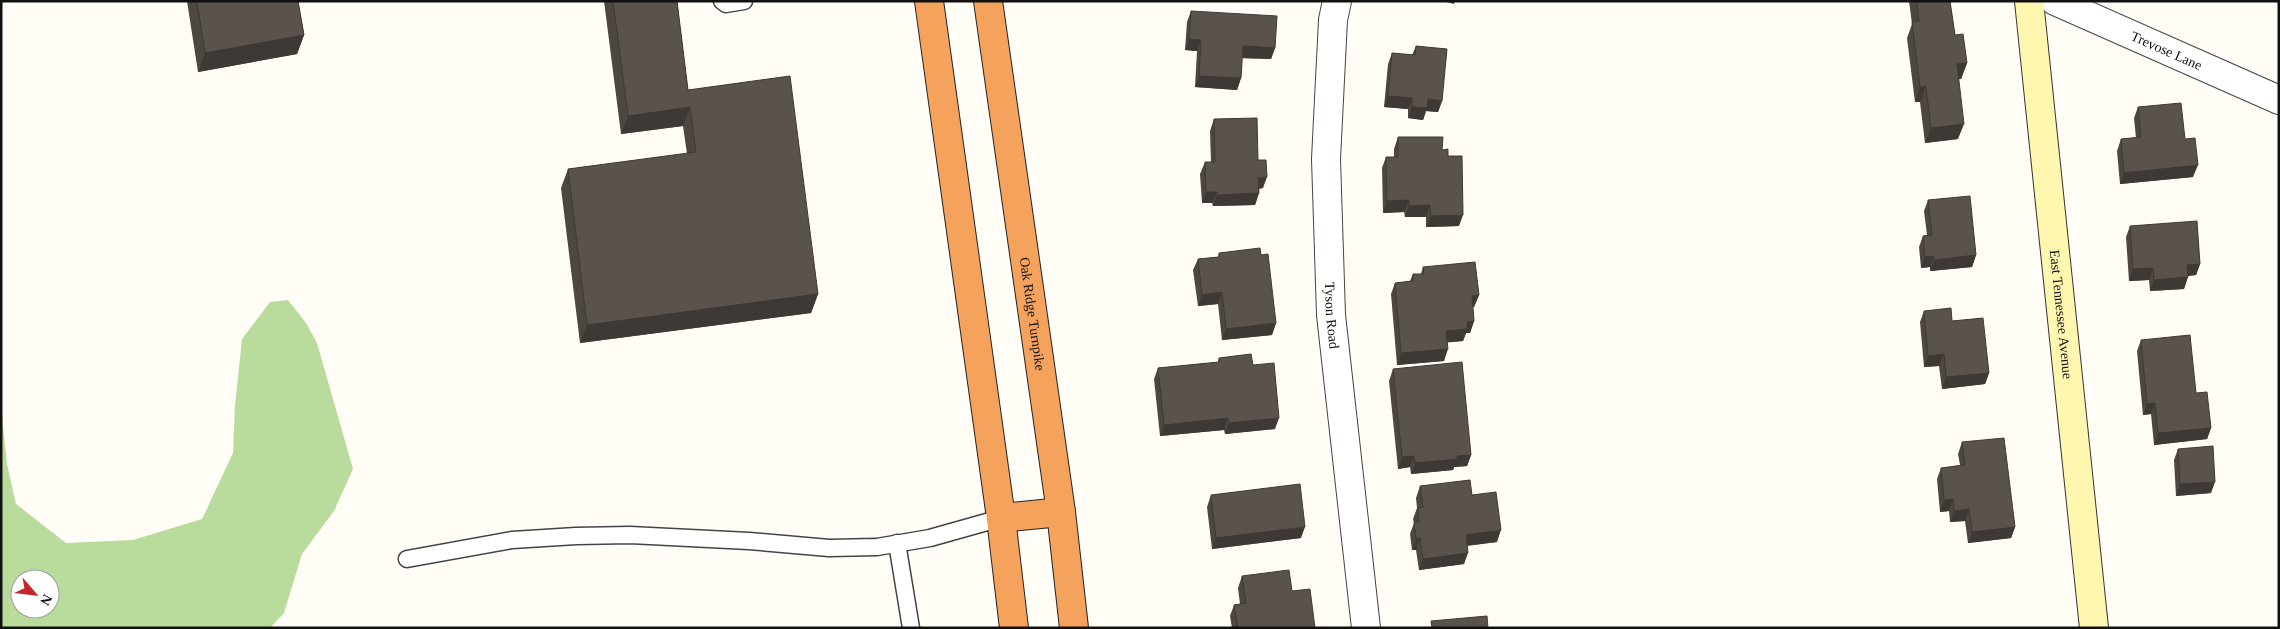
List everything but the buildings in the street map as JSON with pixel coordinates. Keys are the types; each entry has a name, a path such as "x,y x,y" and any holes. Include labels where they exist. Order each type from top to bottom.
{"highway":[{"path":"929,1 1001,518 1014,628"},
{"name":"Oak Ridge Turnpike","path":"988,1 1061,512 1074,628"},
{"path":"1001,518 1061,512"}],"street":[{"name":"Tyson Road","path":"1337,1 1334,20 1326,159 1331,316 1366,628"},
{"name":"East Tennessee Avenue","path":"2029,1 2094,628"},
{"name":"Trevose Lane","path":"2055,1 2279,100"}],"lane":[{"path":"722,1 726,4 744,1"},
{"path":"407,559 512,540 576,536 650,536 749,541 829,548 877,547 930,538 1001,518"},
{"path":"897,543 911,628"}],"green space":[{"path":"288,300 306,323 317,343 353,469 334,511 302,554 284,613 270,628 1,628 1,408 7,464 16,504 66,543 133,540 202,519 233,453 235,406 242,339 270,302"}]}
